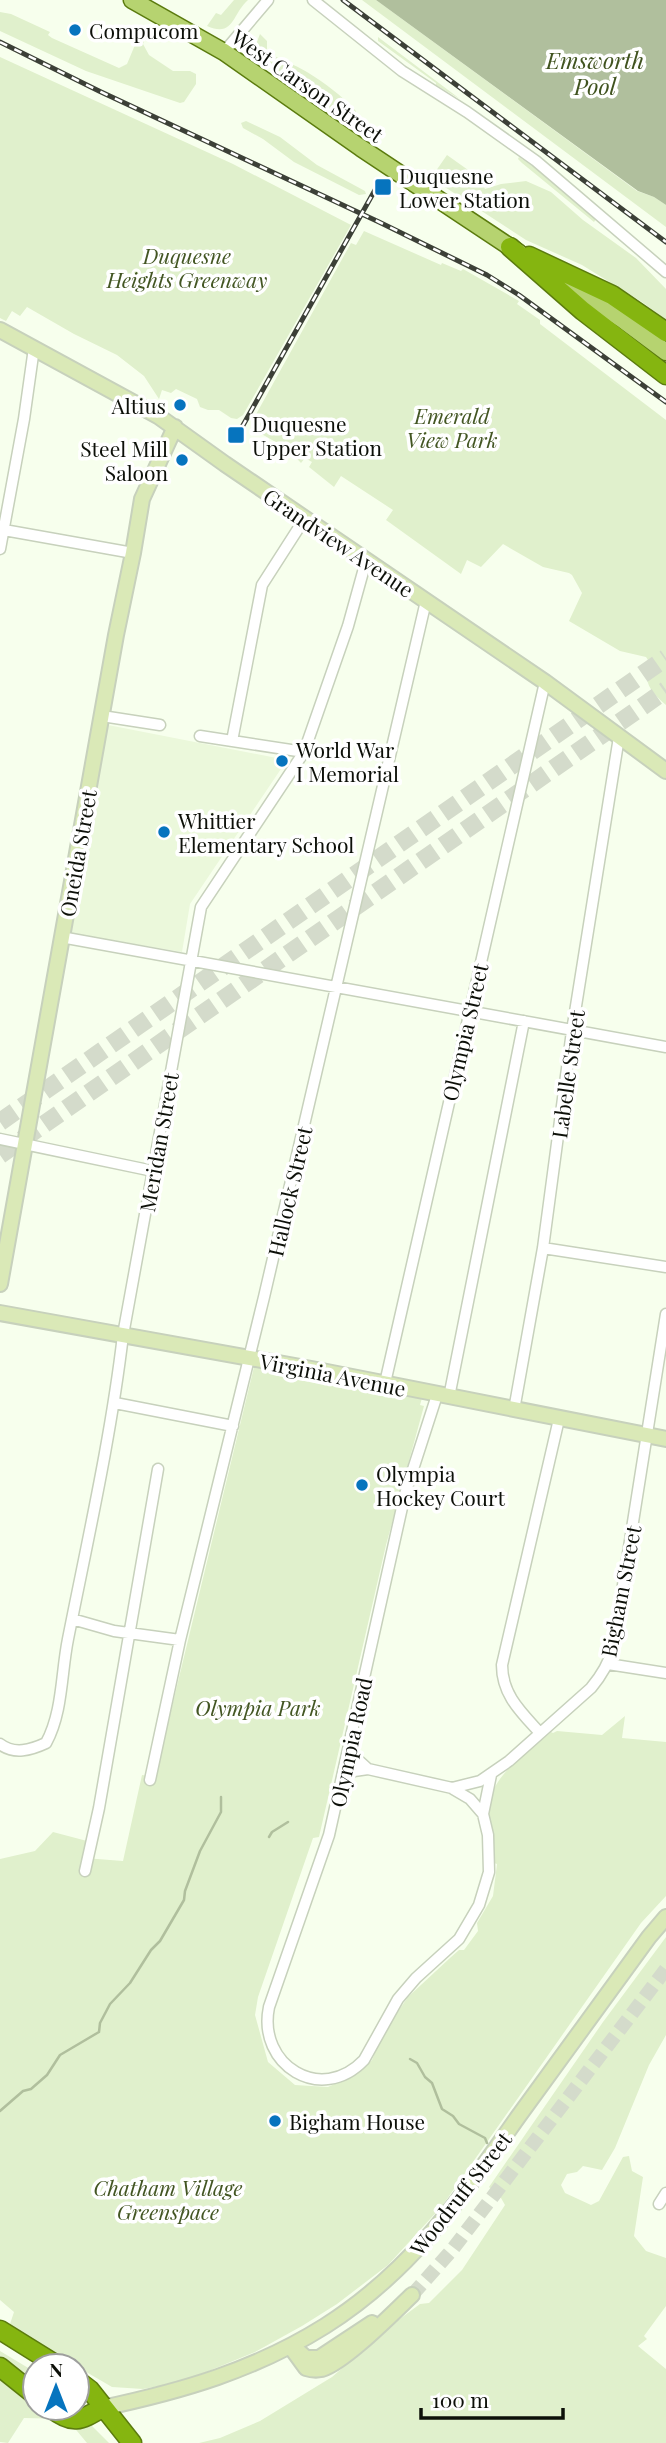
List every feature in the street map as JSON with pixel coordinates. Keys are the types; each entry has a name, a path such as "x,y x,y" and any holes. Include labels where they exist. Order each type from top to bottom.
{"highway":[{"path":"510,247 612,295 659,326"},
{"path":"510,247 583,311 666,375"},
{"path":"0,2330 35,2352"},
{"path":"0,2344 21,2356"},
{"path":"0,2367 21,2384"},
{"path":"91,2392 132,2443"},
{"path":"91,2402 102,2408"},
{"path":"91,2414 102,2408"}],"main road":[{"name":"West Carson Street","path":"132,0 224,52 360,148 623,320 666,352"}],"street":[{"path":"224,52 268,0"},
{"path":"313,0 402,71 476,118 536,161 666,272"},
{"name":"Grandview Avenue","path":"0,330 175,427 545,682 666,771"},
{"path":"0,550 34,348"},
{"name":"Oneida Street","path":"0,1284 142,499 175,427"},
{"path":"232,741 262,585 304,518"},
{"path":"4,530 133,553"},
{"name":"Meridan Street","path":"0,1744 7,1749 33,1750 46,1742 50,1735 115,1403 123,1335 201,907 304,752 348,626 366,561"},
{"name":"Hallock Street","path":"150,1780 180,1640 233,1426 426,601"},
{"name":"Olympia Street","path":"385,1383 545,682"},
{"path":"102,716 160,725"},
{"path":"200,736 304,752"},
{"name":"Labelle Street","path":"514,1410 542,1248 572,1031 619,737"},
{"path":"61,937 666,1047"},
{"name":"Olympia Road","path":"483,1814 490,1853 488,1880 479,1905 461,1936 416,1978 398,1999 358,2066 329,2078 310,2078 290,2070 274,2051 267,2027 267,2016 329,1835 405,1494 443,1396 524,1021"},
{"path":"0,1139 153,1171"},
{"path":"542,1248 666,1267"},
{"name":"Virginia Avenue","path":"0,1313 249,1357 666,1439"},
{"name":"Bigham Street","path":"368,1769 452,1788 473,1784 491,1776 591,1688 608,1664 613,1648 666,1314"},
{"path":"115,1403 233,1426"},
{"path":"540,1733 509,1698 502,1665 559,1419"},
{"path":"85,1871 99,1808 158,1469"},
{"path":"72,1619 102,1628 180,1640"},
{"path":"608,1664 666,1673"},
{"path":"349,1744 357,1759 368,1769"},
{"path":"342,1779 354,1771 368,1769"},
{"path":"483,1814 491,1776"},
{"path":"452,1788 470,1799 483,1814"},
{"name":"Woodruff Street","path":"102,2408 200,2385 252,2364 323,2327 393,2274 451,2211 666,1917"},
{"path":"659,2204 666,2193"},
{"path":"290,2346 306,2368 323,2369 364,2339 412,2295"}],"shaded area":[{"name":"Whittier Elementary School","path":"108,725 287,760 190,904 182,952 70,933"}],"green space":[{"path":"234,0 248,0 228,27 216,29 207,26 216,13 221,15"},
{"path":"362,0 376,0 637,191 666,205 666,227"},
{"path":"0,12 11,14 50,32 48,35 52,38 119,68 127,64 140,33 145,28 148,29 143,44 149,55 173,71 190,71 196,74 196,84 184,102 180,103 86,71 0,31"},
{"path":"260,34 267,41 267,51 314,76 350,105 356,111 351,124 261,60 255,47"},
{"path":"378,37 460,99 436,85 378,41"},
{"name":"Duquesne Heights Greenway","path":"0,57 233,164 351,225 243,415 237,419 219,410 200,407 197,399 176,389 171,393 162,390 159,399 144,376 117,355 27,307 20,316 12,311 6,321 0,318"},
{"path":"246,121 280,137 317,165 366,194 359,195 294,162 243,128 241,123"},
{"path":"447,155 478,177 485,189 526,181 551,192 583,220 636,258 666,289 666,320 582,265 526,240 431,178"},
{"path":"519,157 543,173 596,219 594,222 522,163"},
{"name":"Duquesne Heights Greenway","path":"364,231 441,265 442,263 461,271 463,269 519,301 517,304 540,320 540,324 666,420 666,705 649,685 646,657 620,651 569,621 582,593 572,575 543,567 503,544 481,567 467,560 461,574 386,520 393,510 341,476 334,487 309,467 312,462 305,458 301,463 288,449 251,428 256,419 254,418 351,243 356,245"},
{"name":"Chatham Village Greenspace","path":"254,1367 422,1398 420,1405 424,1406 386,1545 319,1837 313,1838 258,1997 255,2015 268,2062 295,2085 328,2087 361,2071 372,2060 383,2033 408,1997 459,1950 464,1950 478,1931 477,1923 493,1896 497,1864 494,1863 489,1822 491,1796 512,1765 551,1732 602,1735 625,1716 622,1738 666,1742 666,1896 641,1923 442,2206 388,2265 337,2304 255,2352 194,2377 143,2389 112,2387 91,2375 91,2352 52,2352 9,2327 14,2312 0,2300 0,1859 35,1851 53,1832 87,1841 84,1858 123,1861 142,1775 155,1777"},
{"path":"666,1937 666,2035 649,2065 615,2148 602,2170 583,2166 577,2172 567,2174 561,2185 565,2193 591,2205 599,2201 623,2157 629,2156 632,2171 643,2177 634,2236 646,2251 666,2258 666,2306 644,2336 647,2339 638,2346 666,2369 666,2443 199,2443 220,2438 260,2421 332,2377 397,2321 420,2304 429,2303 462,2270 505,2205 489,2187 603,2022"},
{"path":"0,2351 21,2364 21,2422 8,2443 0,2442 0,2360 9,2364 0,2356"},
{"path":"70,2422 88,2422 109,2443 87,2443"}],"water":[{"name":"Emsworth Pool","path":"376,0 666,0 666,205 638,191"}],"waterway":[{"path":"0,2111 47,2075 60,2055 99,2032 100,2023 110,2004 130,1983 160,1941 184,1900 200,1851 221,1812 221,1797"},
{"path":"269,1837 288,1822"},
{"path":"410,2059 417,2063 432,2083 442,2109 459,2124 485,2138 487,2143"}],"tunnel":[{"path":"0,1122 666,658"},
{"path":"0,1155 666,690"},
{"path":"412,2295 452,2250 666,1969"}],"railway":[{"path":"343,0 666,242"},
{"path":"0,42 487,275 519,295 666,402"},
{"path":"242,427 375,190"}],"place":[{"name":"Compucom","path":"75,30"},
{"name":"Duquesne Lower Station","path":"383,187"},
{"name":"Altius","path":"180,405"},
{"name":"Duquesne Upper Station","path":"236,435"},
{"name":"Steel Mill Saloon","path":"182,460"},
{"name":"World War I Memorial","path":"282,761"},
{"name":"Whittier Elementary School","path":"164,832"},
{"name":"Olympia Hockey Court","path":"362,1485"},
{"name":"Bigham House","path":"275,2121"}],"park label":[{"name":"Emerald View Park","path":"452,427"},
{"name":"Olympia Park","path":"258,1707"}]}
